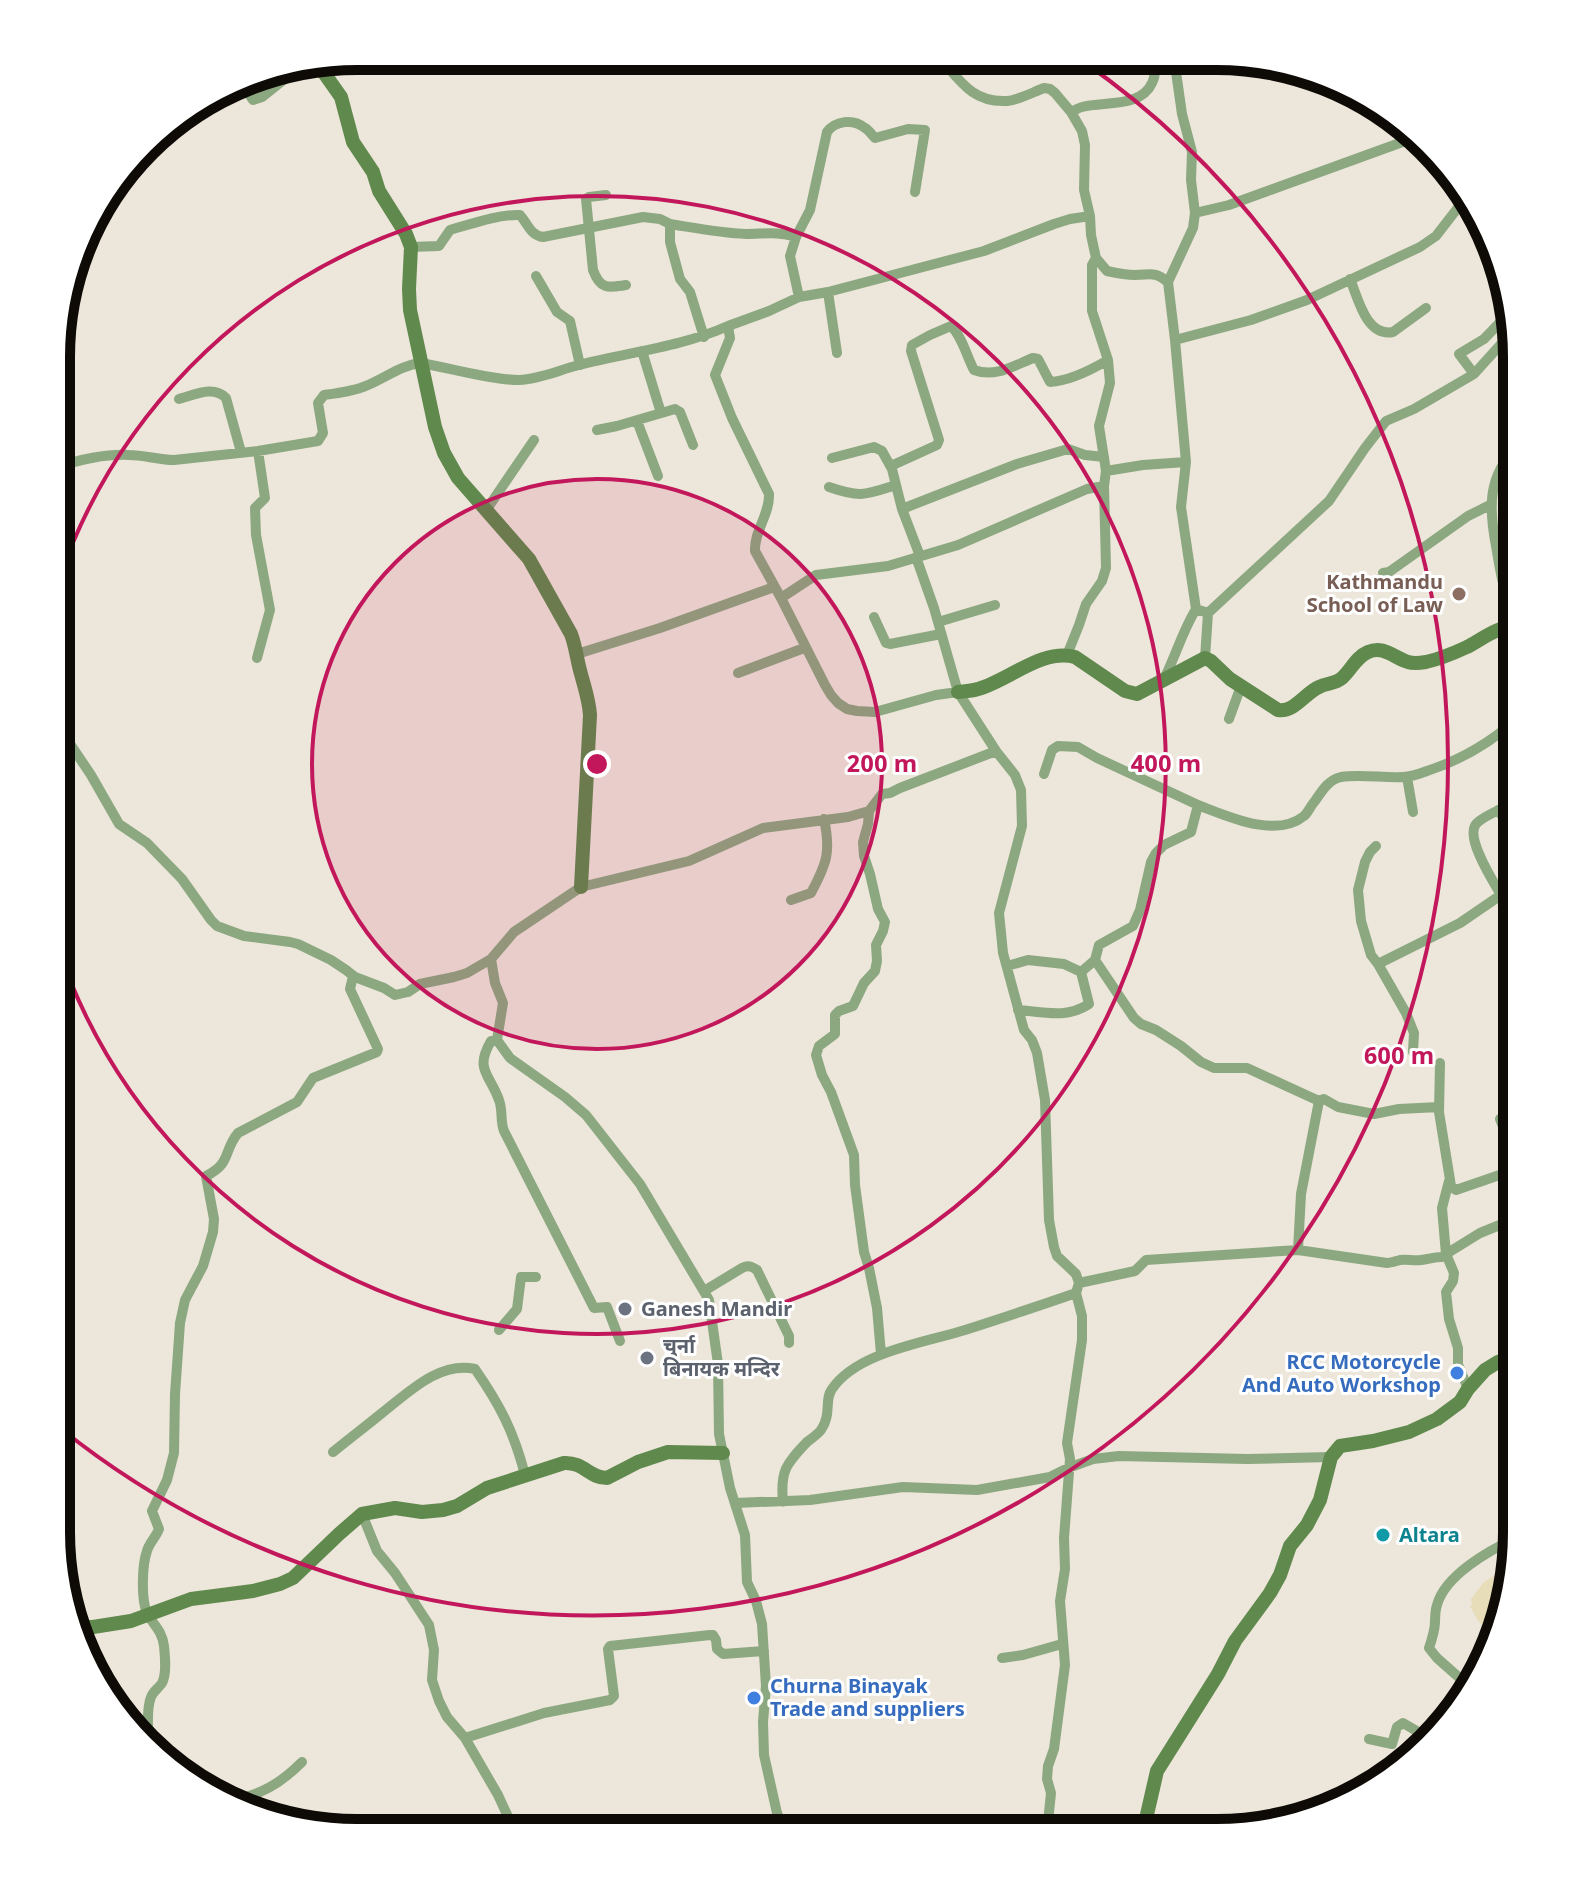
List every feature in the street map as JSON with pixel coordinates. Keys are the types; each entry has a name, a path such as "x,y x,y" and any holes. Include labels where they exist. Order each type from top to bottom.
{"street":[{"path":"950,70 976,96 1010,101 1044,88 1050,89 1071,112 1082,131 1085,145 1083,179 1096,258 1107,271 1135,275 1153,273 1168,282"},
{"path":"1071,112 1139,96 1153,83 1155,70"},
{"path":"1164,679 1184,628 1196,609 1181,507 1186,462 1168,282 1193,228 1195,213 1190,173 1192,152 1182,114 1176,70"},
{"path":"323,72 341,97 353,142 373,172 379,191 411,247 410,310 435,427 444,453 458,478 529,559 571,634 587,691 590,715 581,887"},
{"path":"247,92 253,100 262,97 284,80"},
{"path":"799,297 790,256 810,210 827,132 832,125 840,122 857,124 875,138 908,129 925,130 915,192"},
{"path":"1195,213 1229,205 1405,141"},
{"path":"606,195 586,199 593,270 596,280 610,287 626,285"},
{"path":"1175,340 1251,320 1307,300 1420,247 1436,236 1460,205"},
{"path":"411,247 439,246 450,230 506,214 520,215 532,232 543,237 643,217 710,231 744,234 780,232 796,237"},
{"path":"70,463 128,454 163,460 258,451 318,441 323,437 320,398 357,389 409,364 421,363 503,379 536,378 704,337 799,297 984,251 1054,224 1090,216"},
{"path":"670,224 670,242 680,279 690,292 704,337"},
{"path":"1067,655 1086,604 1105,575 1106,568 1106,471 1099,426 1110,383 1108,360 1092,311 1092,265 1096,258"},
{"path":"536,276 557,312 570,321 580,365"},
{"path":"1350,279 1368,322 1379,331 1387,334 1393,332 1426,308"},
{"path":"828,292 837,353"},
{"path":"1474,374 1459,354 1484,339 1501,321"},
{"path":"728,326 730,338 715,375 769,494 770,504 754,542 755,551 831,695 847,709 875,712 936,695 978,689 1046,658 1067,655 1075,657 1131,694 1137,694 1205,658"},
{"path":"892,469 893,465 937,445 939,440 911,351 912,345 930,335 951,326 958,332 974,370 985,375 1033,358 1038,359 1050,382 1056,382 1108,360"},
{"path":"1205,658 1208,613 1329,501 1386,421 1414,409 1474,374 1502,343"},
{"path":"642,351 661,413"},
{"path":"179,399 209,391 220,392 226,398 241,452"},
{"path":"597,430 675,409 680,412 693,445"},
{"path":"637,421 658,476"},
{"path":"487,509 534,440"},
{"path":"832,458 874,447 882,451 892,469 958,692 1015,775 1021,790 1019,837 999,913 1003,953 1024,1030 1037,1053 1045,1100 1049,1220 1054,1247 1057,1256 1076,1274 1082,1316 1082,1340 1067,1443 1070,1459 1064,1538 1065,1569 1060,1601 1065,1665 1054,1749 1048,1766 1047,1779 1051,1793 1048,1819"},
{"path":"902,509 1017,464 1068,449 1104,457"},
{"path":"257,658 270,610 256,535 255,508 265,498 258,451"},
{"path":"1106,471 1186,462"},
{"path":"1503,466 1492,489 1490,505 1503,582"},
{"path":"829,487 850,495 862,495 896,485"},
{"path":"781,598 816,575 888,566 958,545 1087,489 1104,486"},
{"path":"1383,573 1389,572 1468,516 1490,505"},
{"path":"577,654 774,587"},
{"path":"938,622 995,605"},
{"path":"1196,609 1208,613"},
{"path":"874,617 886,643 941,634"},
{"path":"1205,658 1219,666 1230,679 1284,711 1320,686 1335,683 1367,652 1389,652 1415,664 1445,657 1503,628"},
{"path":"738,673 804,648"},
{"path":"1229,719 1241,686"},
{"path":"1044,774 1055,747 1078,747 1198,805 1267,827 1304,816 1326,785 1339,777 1407,777 1452,763 1487,744 1503,731"},
{"path":"70,744 119,824 147,843 182,879 217,926 244,936 298,944 331,960 353,976 395,995 408,992 420,984 467,973 491,959 514,932 581,887 689,861 763,828 848,817 869,811"},
{"path":"881,1354 877,1308 864,1252 854,1155 816,1055 819,1046 835,1034 837,1012 853,1006 864,983 875,971 876,945 885,925 863,849 869,811 882,794 996,751"},
{"path":"1407,777 1413,812"},
{"path":"1081,972 1095,960 1099,945 1133,926 1140,910 1151,862 1164,845 1191,832 1198,805"},
{"path":"1378,964 1460,923 1501,895 1477,850 1473,832 1476,824 1503,808"},
{"path":"1498,810 1503,817"},
{"path":"791,900 811,893 820,876 829,842 824,819"},
{"path":"1376,846 1365,862 1358,890 1365,938 1371,955 1406,1013 1414,1033 1413,1052"},
{"path":"491,959 495,983 503,1003 497,1040 510,1058 586,1115 640,1184 709,1300 718,1364 719,1434 730,1488 745,1535 747,1582 760,1616 766,1686 764,1755 780,1819"},
{"path":"1007,966 1028,960 1064,964 1081,972"},
{"path":"1095,960 1134,1018 1214,1068 1247,1068 1319,1101 1324,1099 1338,1107 1374,1114 1439,1107"},
{"path":"1018,1010 1065,1014 1081,1009 1089,1004 1081,972"},
{"path":"148,1729 150,1700 163,1682 165,1666 161,1634 148,1614 144,1600 144,1566 148,1547 159,1529 152,1511 164,1489 174,1453 180,1323 185,1300 203,1266 213,1232 214,1219 206,1176 222,1166 238,1133 297,1102 313,1078 377,1052 350,989 353,976"},
{"path":"491,1041 482,1065 501,1104 504,1131 594,1308 607,1307 620,1341"},
{"path":"1440,1063 1439,1107 1451,1186 1456,1190 1503,1174"},
{"path":"1298,1250 1301,1194 1319,1101"},
{"path":"1500,1119 1503,1126"},
{"path":"1449,1181 1442,1208 1446,1254 1454,1273 1446,1292 1449,1319 1458,1348 1458,1364 1468,1389"},
{"path":"783,1502 784,1472 796,1453 819,1433 828,1417 831,1390 855,1368 881,1354 963,1331 1078,1288 1135,1271 1146,1260 1298,1250 1387,1263 1426,1260 1442,1257 1480,1233 1503,1224"},
{"path":"704,1291 742,1268 752,1266 757,1270 789,1336 789,1343"},
{"path":"499,1330 517,1309 521,1277 536,1277"},
{"path":"1146,1819 1157,1771 1218,1674 1235,1641 1280,1575 1290,1546 1307,1525 1320,1500 1331,1457 1340,1446 1409,1432 1437,1419 1460,1402 1485,1370 1503,1361"},
{"path":"333,1452 414,1387 435,1375 466,1367 475,1369 497,1401 517,1446 525,1475"},
{"path":"85,1626 131,1621 191,1599 253,1591 288,1581 362,1514 395,1508 422,1512 443,1510 457,1506 487,1488 564,1463 581,1466 602,1479 668,1452 723,1453"},
{"path":"735,1503 783,1502 903,1487 977,1490 1050,1477 1093,1459 1119,1456 1331,1457"},
{"path":"362,1514 377,1551 429,1625 434,1650 432,1680 447,1717 465,1738 509,1819"},
{"path":"1462,1680 1429,1648 1436,1609 1444,1591 1460,1573 1502,1544"},
{"path":"465,1738 544,1713 610,1700 614,1696 610,1646 713,1635 717,1649 723,1654 764,1651"},
{"path":"1002,1658 1062,1644"},
{"path":"1369,1739 1392,1744 1397,1727 1403,1723 1421,1733"},
{"path":"245,1796 263,1792 287,1777 302,1762"}],"sand":[{"path":"1501,1572 1486,1630 1470,1606 1471,1599 1484,1582"}],"place":[{"name":"Kathmandu School of Law","path":"1459,594"},
{"name":"Ganesh Mandir","path":"625,1309"},
{"name":"चुर्ना बिनायक मन्दिर","path":"647,1358"},
{"name":"RCC Motorcycle And Auto Workshop","path":"1457,1373"},
{"name":"Altara","path":"1383,1535"},
{"name":"Churna Binayak Trade and suppliers","path":"754,1698"}]}
